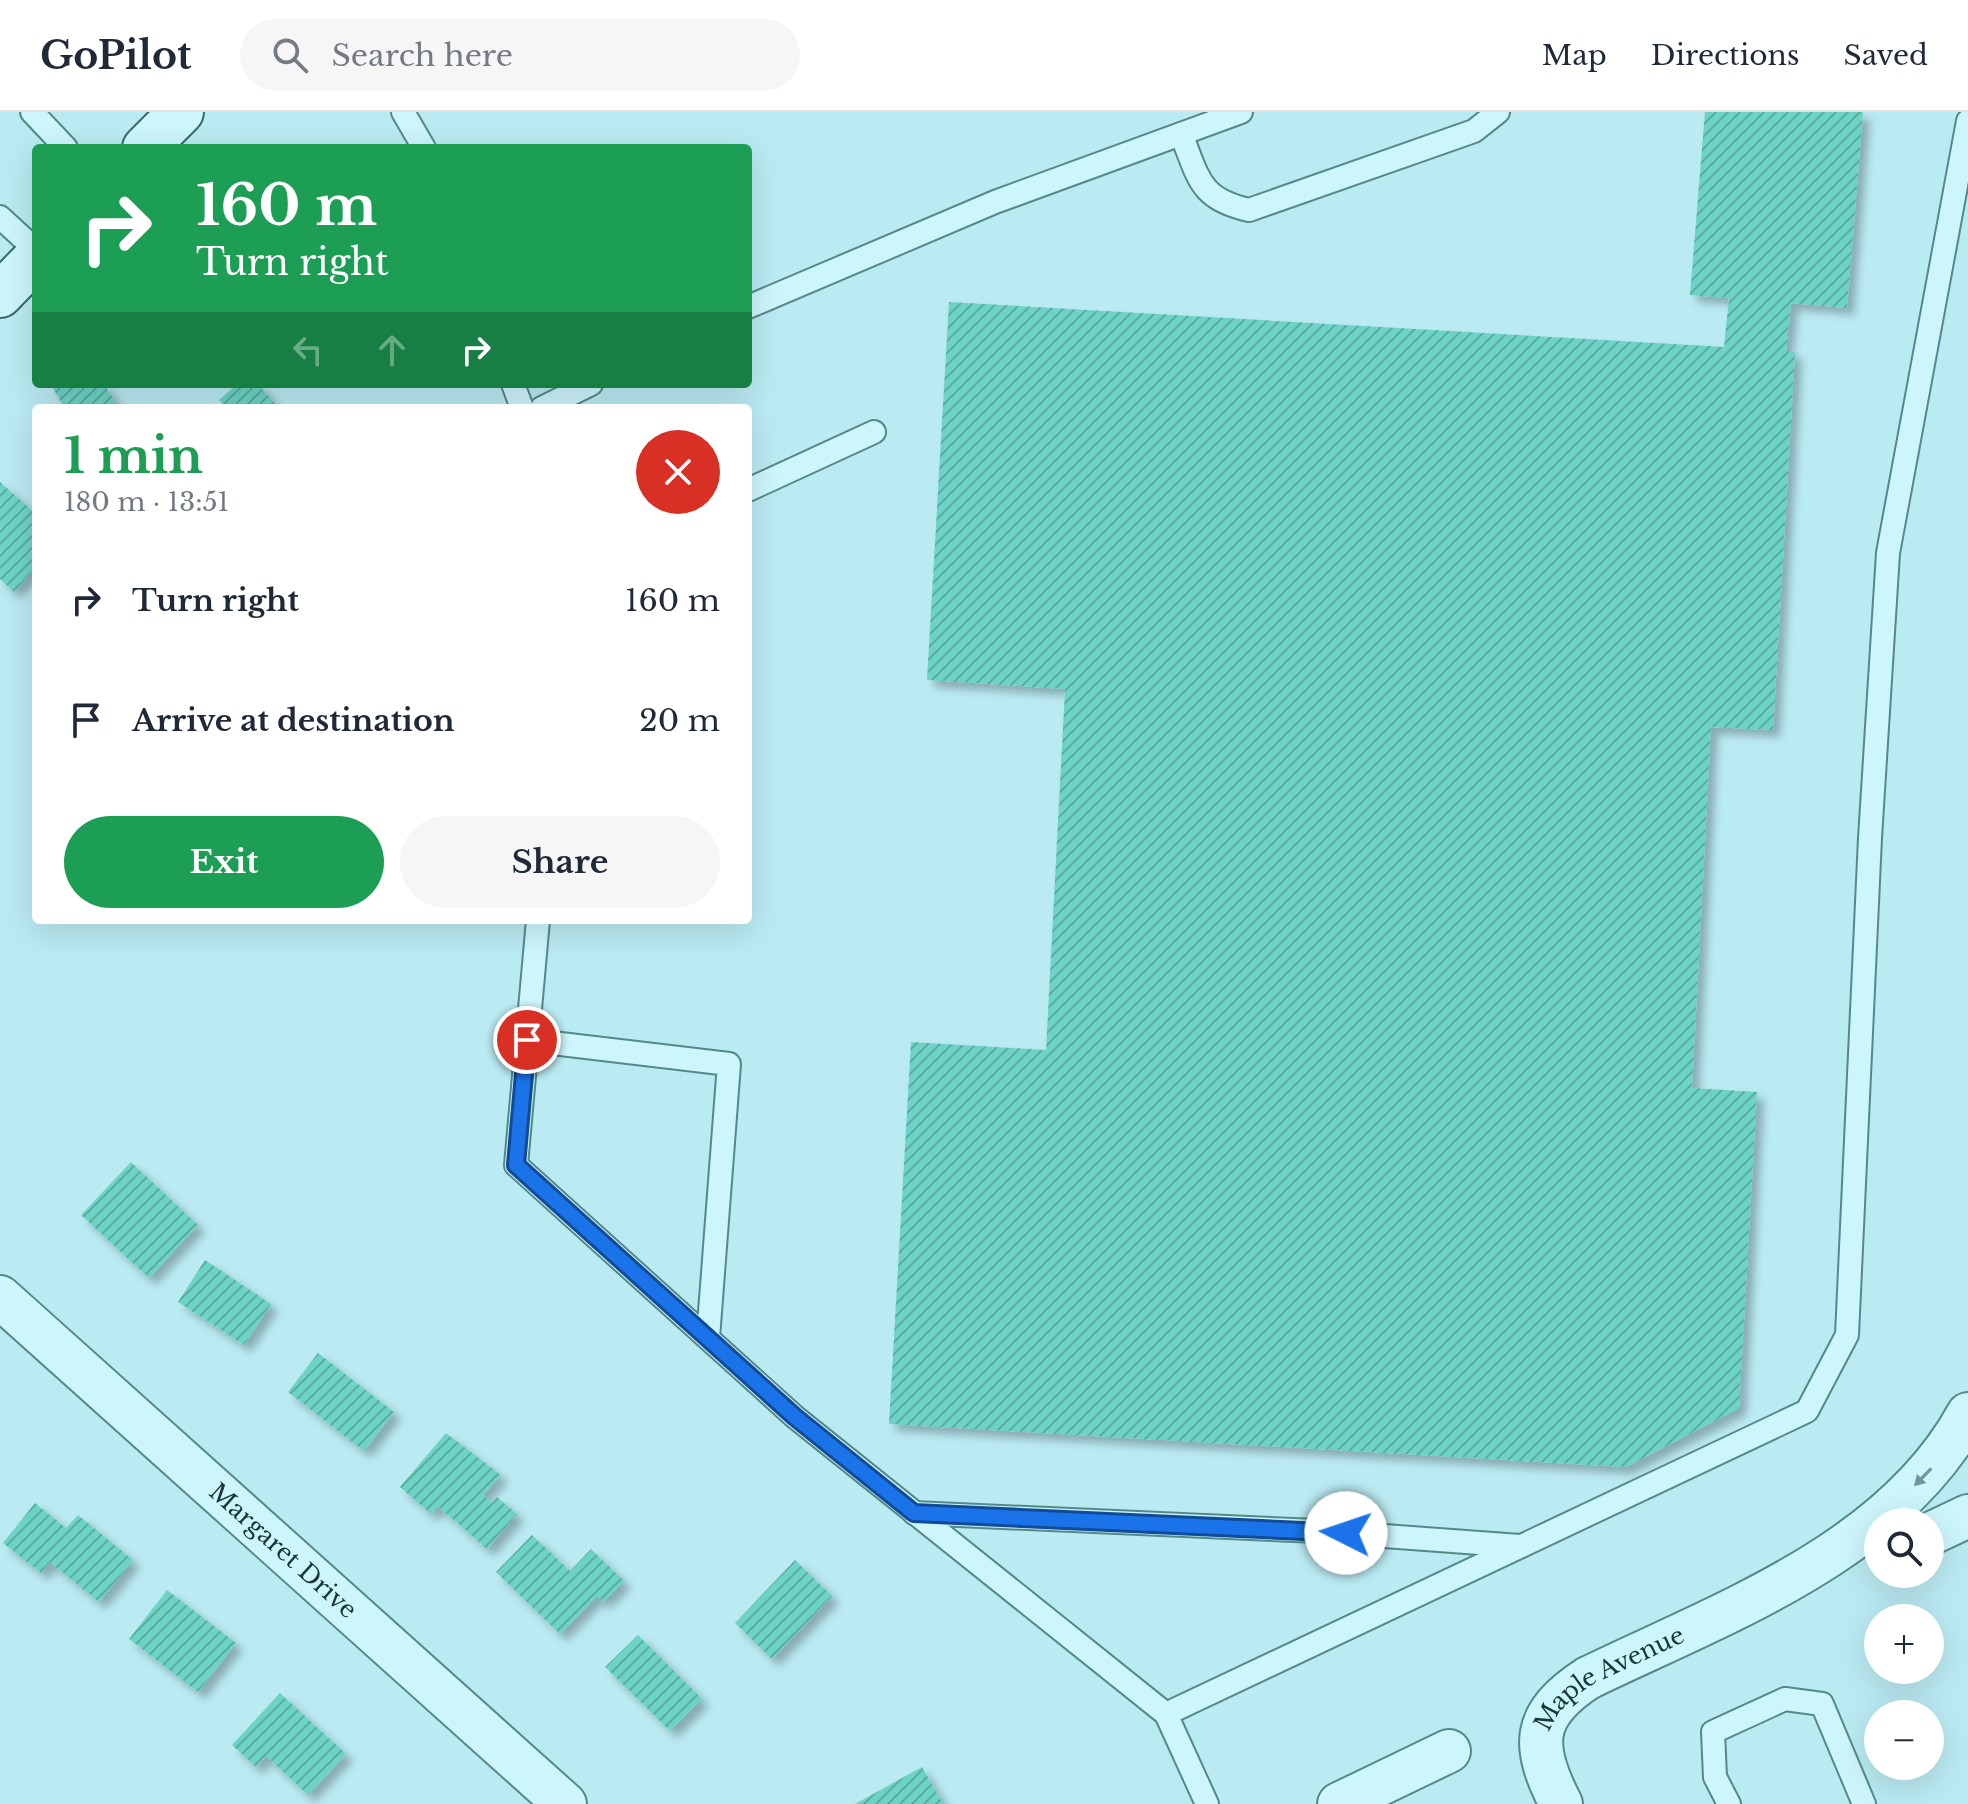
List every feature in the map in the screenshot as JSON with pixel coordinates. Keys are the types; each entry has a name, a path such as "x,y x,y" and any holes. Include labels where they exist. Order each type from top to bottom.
{"street":[{"path":"149,144 181,112"},
{"path":"0,295 32,262"},
{"name":"Margaret Drive","path":"0,1297 565,1804"},
{"name":"Maple Avenue","path":"1561,1804 1542,1755 1539,1735 1546,1713 1564,1694 1588,1678 1757,1596 1855,1537 1896,1504 1932,1468 1968,1414"},
{"path":"1944,1527 1968,1516"},
{"name":"Maple Avenue","path":"1757,1596 1864,1562"},
{"path":"1339,1804 1449,1751"}],"lane":[{"path":"32,112 62,144"},
{"path":"403,112 422,144"},
{"path":"752,305 995,202 1241,112"},
{"path":"1181,134 1203,189 1221,204 1249,210 1474,131 1498,112"},
{"path":"1166,1714 1807,1411 1847,1335 1870,838 1888,553 1968,121"},
{"path":"0,217 32,246"},
{"path":"550,404 583,388"},
{"path":"752,488 874,432"},
{"path":"538,924 516,1165 795,1417 1166,1714 1207,1804"},
{"path":"527,1040 729,1064 708,1338"},
{"path":"914,1513 1317,1531 1521,1546"},
{"path":"1729,1804 1715,1777 1713,1732 1785,1699 1822,1704 1864,1804"}],"building":[{"path":"1705,112 1863,112 1847,308 1791,303 1786,351 1795,352 1773,730 1711,727 1692,1088 1757,1092 1739,1408 1626,1467 889,1424 911,1042 1046,1050 1065,689 927,680 949,302 1724,347 1729,298 1690,295"},
{"path":"52,388 106,388 116,404 62,404"},
{"path":"232,388 262,388 276,404 222,404 219,400"},
{"path":"0,482 32,510 32,572 14,592 0,579"},
{"path":"131,1162 198,1225 149,1278 81,1215"},
{"path":"205,1260 271,1304 244,1345 178,1302"},
{"path":"318,1353 394,1412 364,1451 288,1392"},
{"path":"446,1433 501,1475 483,1495 492,1503 497,1497 517,1514 487,1549 438,1506 431,1514 400,1487"},
{"path":"35,1503 66,1528 78,1515 133,1560 99,1602 50,1562 41,1573 3,1543"},
{"path":"532,1535 570,1571 591,1549 624,1581 603,1602 597,1596 560,1634 496,1572"},
{"path":"795,1560 832,1596 772,1659 735,1623"},
{"path":"167,1590 236,1643 198,1692 129,1639"},
{"path":"638,1635 702,1699 670,1731 605,1667"},
{"path":"280,1693 346,1754 308,1795 266,1756 256,1767 232,1745"},
{"path":"922,1767 943,1804 855,1804"}],"route":[{"path":"527,1040 516,1165 795,1417 914,1513 1346,1533"}]}
